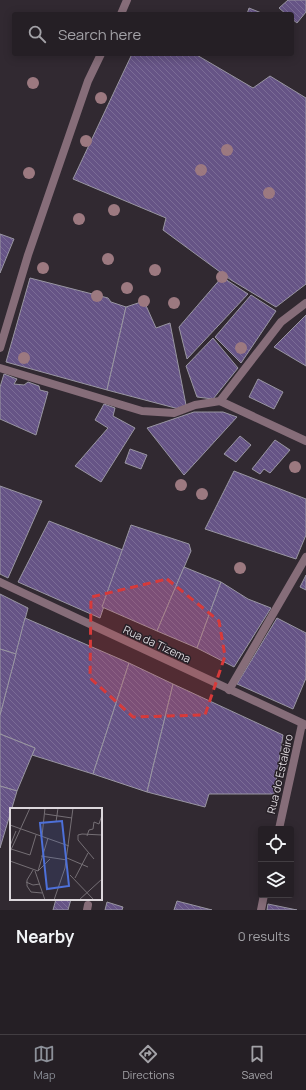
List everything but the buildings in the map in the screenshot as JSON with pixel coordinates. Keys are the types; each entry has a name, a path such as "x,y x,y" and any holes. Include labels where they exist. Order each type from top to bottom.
{"street":[{"path":"122,12 127,0"},
{"path":"0,348 30,248 88,81 100,56"},
{"path":"220,401 281,322 306,303"},
{"path":"0,368 142,411 174,413 195,406 220,401 306,441"},
{"path":"228,690 306,558"},
{"name":"Rua da Tizema","path":"0,582 304,725"},
{"name":"Rua do Estaleiro","path":"280,826 304,725"},
{"path":"261,910 263,898"}],"highlighted area":[{"path":"167,579 219,621 225,656 205,715 133,717 90,678 91,597"}]}
